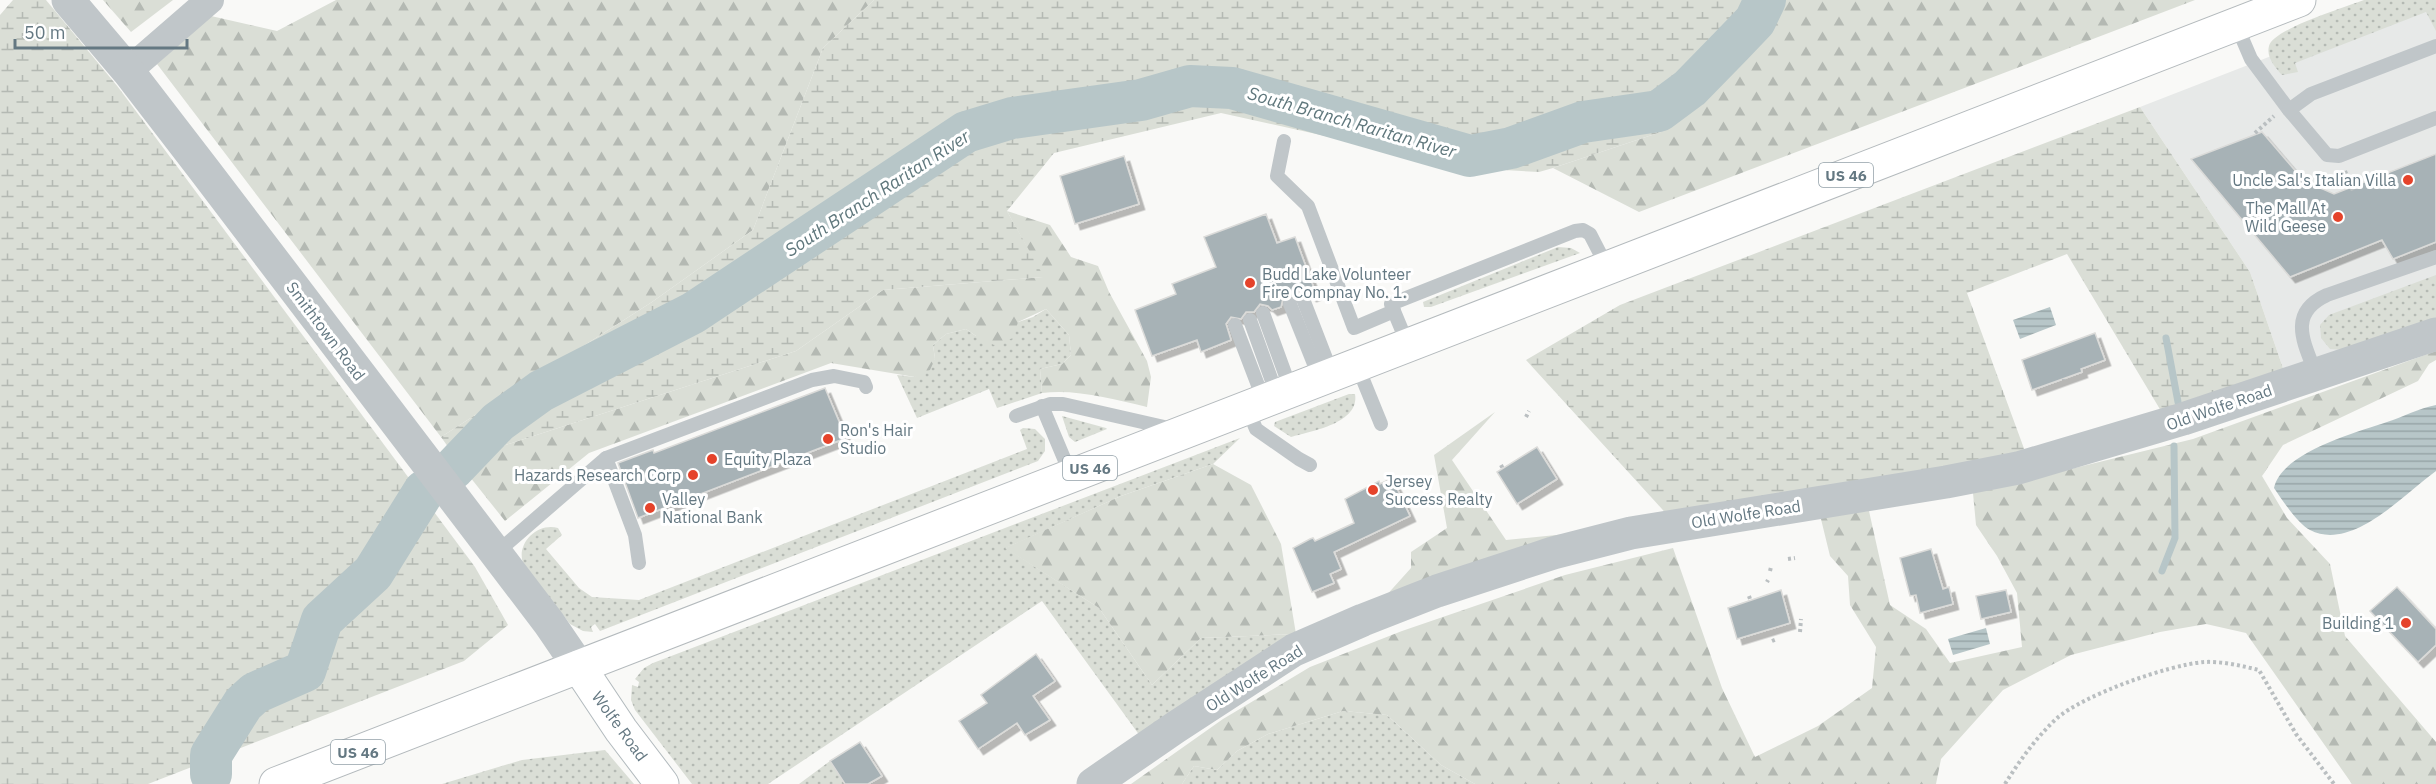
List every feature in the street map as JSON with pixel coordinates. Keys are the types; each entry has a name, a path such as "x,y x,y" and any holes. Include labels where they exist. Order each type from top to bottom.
{"main road":[{"name":"US 46","path":"276,784 2298,0"},
{"name":"Wolfe Road","path":"579,667 621,730 662,784"}],"street":[{"name":"Smithtown Road","path":"68,0 128,71 549,623 579,667"},
{"path":"128,71 210,0"},
{"name":"Old Wolfe Road","path":"1093,784 1294,650 1437,591 1553,553 1631,533 1946,482 2018,468 2142,432 2436,334"}],"lane":[{"path":"2236,24 2251,59 2325,153 2335,157 2436,118"},
{"path":"2289,110 2311,94 2436,46"},
{"path":"1284,141 1277,176 1308,206 1353,328 1394,312"},
{"path":"1408,345 1391,304 1575,231 1590,234 1607,267"},
{"path":"2316,374 2303,341 2302,330 2304,315 2313,303 2328,295 2436,257"},
{"path":"1297,302 1298,387 1256,429 1310,465"},
{"path":"1256,316 1298,387"},
{"path":"1235,325 1298,387 1381,424"},
{"path":"496,553 606,458 812,380 834,376 864,382 866,387"},
{"path":"1016,416 1042,406 1063,404 1184,432"},
{"path":"1042,406 1071,475"},
{"path":"606,458 635,534 639,563"}],"path":[{"path":"1526,417 1529,411"},
{"path":"1788,560 1795,558"},
{"path":"1800,632 1801,619"},
{"path":"2005,784 2038,738 2056,719 2073,706 2171,668 2207,662 2259,670 2296,734 2334,784"}],"shaded area":[{"path":"2415,0 2436,2 2436,321 2284,371 2250,272 2140,107"},
{"path":"2050,307 2056,325 2020,339 2013,320"},
{"path":"2436,405 2436,471 2393,506 2360,527 2343,533 2326,535 2310,530 2295,517 2274,488 2280,475 2305,454 2339,438"},
{"path":"1986,628 1990,644 1953,655 1948,639"}],"green space":[{"path":"13,0 46,0 118,87 475,567 508,625 464,661 148,784 0,784 0,15"},
{"path":"103,0 173,0 131,32"},
{"path":"336,0 874,0 823,48 753,230 652,302 441,437 157,64 211,16 277,31"},
{"path":"874,0 1776,0 1740,53 1664,131 1539,172 1469,168 1221,113 1054,153 1007,211 1044,277 883,290 796,351 484,452 466,472 441,437 652,302 753,230 823,48"},
{"path":"1776,0 2195,0 1639,212 1553,168 1664,131 1740,53"},
{"path":"2364,0 2436,0 2436,31 2426,12 2295,63 2298,72 2282,75 2272,62 2268,50 2273,39 2296,26"},
{"path":"2140,107 2250,272 2284,371 2161,411 2067,254 1967,293 2026,454 1672,520 1526,360 1620,305"},
{"path":"1007,211 1050,225 1071,257 1098,266 1109,292 1147,361 1151,377 1147,407 1068,392 1042,393 1040,369 1062,364 1071,355 1069,335 1046,309 1018,322 1013,338 994,345 966,329 946,334 933,345 935,359 930,370 915,377 831,363 589,453 505,521 466,472 484,452 796,351 883,290 1043,277"},
{"path":"1558,247 1571,248 1580,253 1431,307 1424,307 1423,302"},
{"path":"2436,275 2436,320 2345,350 2330,349 2321,338 2320,325 2329,315"},
{"path":"1046,309 1069,335 1071,355 1062,364 1040,369 1042,393 997,408 989,389 917,418 897,375 915,377 935,359 933,345 946,334 966,329 976,336 1033,317"},
{"path":"2436,351 2436,360 2429,364 2418,381 2283,445 2262,476 2287,518 2330,564 2345,636 2436,742 2436,784 2352,784 2246,633 2206,624 2160,632 2071,655 2003,690 1941,759 1936,784 1475,784 1441,765 1387,715 1343,711 1268,734 1237,751 1217,770 1194,766 1182,784 1131,784 1223,719 1310,667 1402,631 1565,575 1673,548 1722,688 1755,757 1818,726 1872,688 1876,647 1850,605 1848,576 1830,556 1820,515 1869,511 1890,605 1926,629 1950,663 2022,647 2017,593 1997,556 1976,525 1973,493 2193,439"},
{"path":"1349,394 1355,394 1355,404 1350,412 1333,424 1291,437 1274,426 1275,422"},
{"path":"1495,412 1452,460 1506,540 1566,534 1384,598 1411,568 1411,552 1447,528 1434,455"},
{"path":"1062,416 1107,429 1075,442 1069,437"},
{"path":"1035,429 1045,439 1045,451 1038,461 600,631 595,624 591,627 593,632 583,631 570,624 523,563 523,548 530,536 543,528 558,528 562,535 546,549 579,588 592,597 639,600 1027,449 1020,430"},
{"path":"1240,438 1213,464 1121,496 1006,548 1099,608 1152,685 1201,638 1296,634 1140,736 1042,601 768,784 692,784 635,710 631,700 632,685 638,687 639,682 635,679 644,668 653,663"},
{"path":"1213,464 1251,485 1281,544 1296,634 1201,638 1152,685 1099,608 1005,548 1121,496"},
{"path":"1343,711 1387,715 1441,765 1475,784 1182,784 1194,766 1217,770 1237,751 1268,734"},
{"path":"605,750 634,784 442,784 522,760"},
{"path":"830,761 845,784 799,784"}],"building":[{"name":"The Mall At Wild Geese","path":"2262,132 2304,181 2334,194 2436,154 2436,242 2393,259 2382,240 2290,277 2191,159"},
{"path":"1124,156 1139,204 1075,224 1060,176"},
{"name":"Budd Lake Volunteer Fire Compnay No. 1.","path":"1266,214 1277,243 1295,237 1316,294 1311,296 1308,292 1300,290 1295,296 1283,298 1281,307 1272,310 1260,304 1254,312 1246,312 1241,319 1231,317 1226,324 1231,340 1201,352 1197,340 1152,356 1135,310 1176,294 1172,284 1216,267 1204,237"},
{"path":"2095,333 2105,360 2081,369 2082,372 2032,390 2022,360"},
{"name":"Equity Plaza","path":"825,388 846,438 638,518 618,463 653,450 654,453"},
{"path":"1537,447 1557,479 1517,504 1497,472"},
{"path":"1392,478 1410,516 1334,552 1341,569 1330,574 1334,583 1312,592 1293,548 1310,539 1313,538 1315,541 1354,523 1345,499 1379,481 1380,484"},
{"path":"1931,549 1943,589 1949,587 1953,604 1920,613 1916,595 1910,596 1900,558"},
{"name":"Building 1","path":"2397,587 2436,629 2436,645 2418,662 2370,611"},
{"path":"1781,590 1790,623 1737,639 1728,608"},
{"path":"2006,590 2011,612 1981,619 1976,596"},
{"path":"1036,654 1055,681 1033,696 1050,720 1025,735 1017,723 978,749 959,721 987,703 981,695"},
{"path":"860,742 882,776 868,784 845,784 830,761"}],"waterway":[{"name":"South Branch Raritan River","path":"453,469 498,422 541,391 693,313 966,132 1012,118 1141,100 1190,86 1232,88 1470,156 1511,148 1583,122 1659,111 1690,88 1755,21 1765,0"},
{"path":"2166,338 2178,402"},
{"path":"2162,571 2175,538 2174,446"},
{"name":"South Branch Raritan River","path":"211,774 211,755 243,704 255,693 305,671 322,620 373,573 424,491"}],"place":[{"name":"Uncle Sal's Italian Villa","path":"2408,180"},
{"name":"The Mall At Wild Geese","path":"2338,217"},
{"name":"Budd Lake Volunteer Fire Compnay No. 1.","path":"1250,283"},
{"name":"Ron's Hair Studio","path":"828,439"},
{"name":"Equity Plaza","path":"712,459"},
{"name":"Hazards Research Corp","path":"693,475"},
{"name":"Jersey Success Realty","path":"1373,490"},
{"name":"Valley National Bank","path":"650,508"},
{"name":"Building 1","path":"2406,623"}]}
